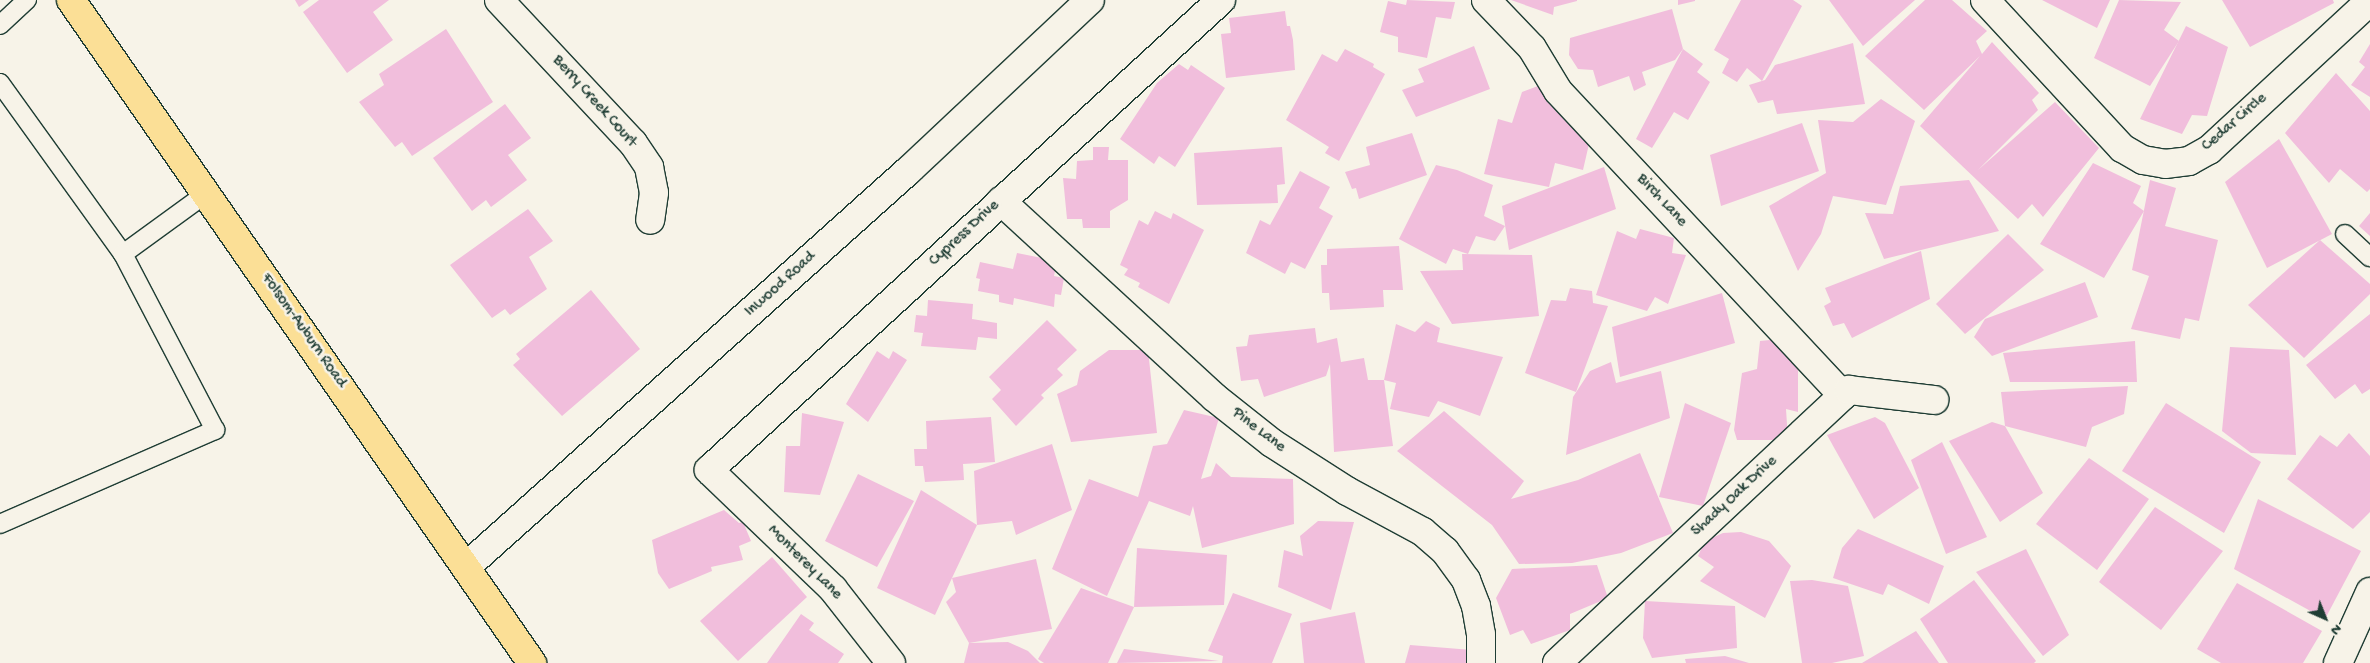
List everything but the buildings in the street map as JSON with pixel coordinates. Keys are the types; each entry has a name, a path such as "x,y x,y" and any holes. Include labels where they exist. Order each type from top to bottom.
{"main road":[{"name":"Folsom-Auburn Road","path":"71,0 467,566 532,663"}],"street":[{"name":"Berry Creek Court","path":"499,0 633,143 649,167 654,193 650,220"},
{"name":"Inwood Road","path":"467,566 909,170 1090,0"},
{"name":"Cypress Drive","path":"709,470 1221,0"},
{"name":"Birch Lane","path":"1486,0 1532,48 1558,91 1843,396"},
{"name":"Cedar Circle","path":"1985,0 2122,148 2143,160 2165,164 2189,160 2209,150 2370,1"},
{"name":"Pine Lane","path":"1001,201 1214,397 1272,443 1346,491 1423,532 1445,551 1466,580 1476,606 1481,635 1480,663"},
{"path":"1843,396 1849,390 1934,400"},
{"name":"Shady Oak Drive","path":"1557,663 1843,396"},
{"name":"Monterey Lane","path":"709,470 833,589 891,663"},
{"path":"2338,663 2370,592"}],"lane":[{"path":"0,24 27,0"},
{"path":"0,82 123,254 215,430 0,524"},
{"path":"123,254 207,193"},
{"path":"2345,234 2370,257"}]}
